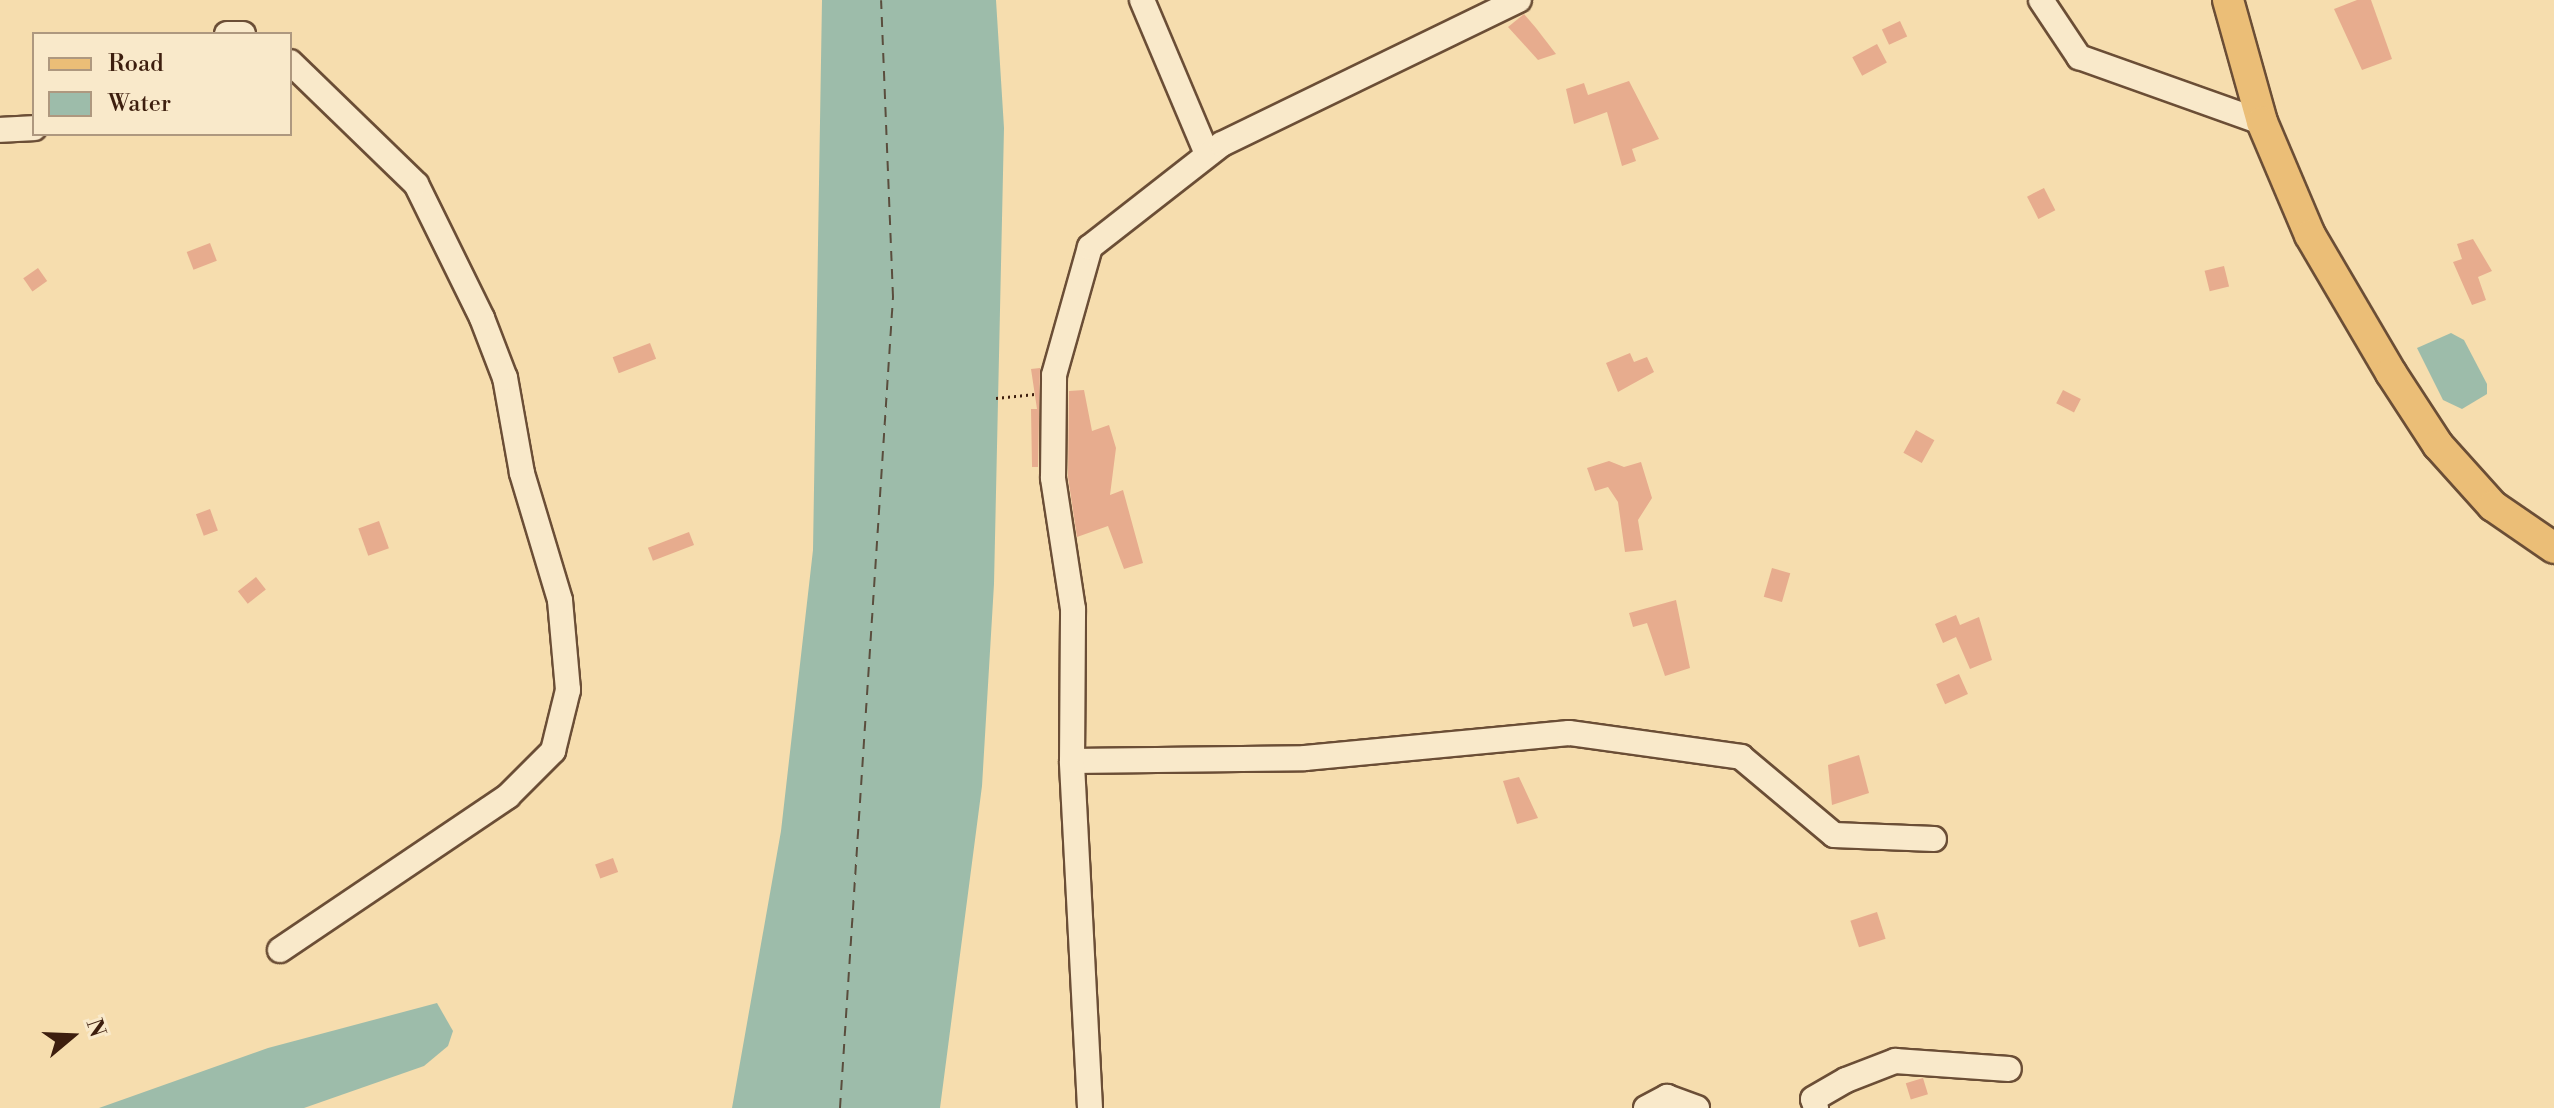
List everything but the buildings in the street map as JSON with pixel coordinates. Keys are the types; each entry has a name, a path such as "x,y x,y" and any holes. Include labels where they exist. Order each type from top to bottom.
{"main road":[{"path":"2228,0 2262,122 2310,235 2438,445 2493,506 2554,548"}],"street":[{"path":"1142,0 1207,154"},
{"path":"1090,1108 1072,761 1073,609 1053,478 1054,392 1090,247 1207,154 1519,0"},
{"path":"2041,0 2079,57 2262,122"},
{"path":"280,950 508,796 553,751 568,690 560,600 522,473 505,378 482,318 416,184 292,64"},
{"path":"0,130 32,128"},
{"path":"1072,761 1305,758 1569,733 1741,757 1834,835 1934,839"},
{"path":"1811,1105 1895,1061 2009,1069"},
{"path":"1646,1108 1667,1097 1697,1108"}],"path":[{"path":"996,398 1054,392"}],"water":[{"path":"822,0 996,0 1004,128 994,584 982,786 940,1108 732,1108 781,831 813,550"},
{"path":"2451,333 2464,340 2487,384 2487,394 2462,409 2443,400 2417,348"},
{"path":"437,1003 453,1031 448,1046 424,1066 304,1108 99,1108 268,1048"}],"ferry route":[{"path":"840,1108 893,297 881,0"}]}
